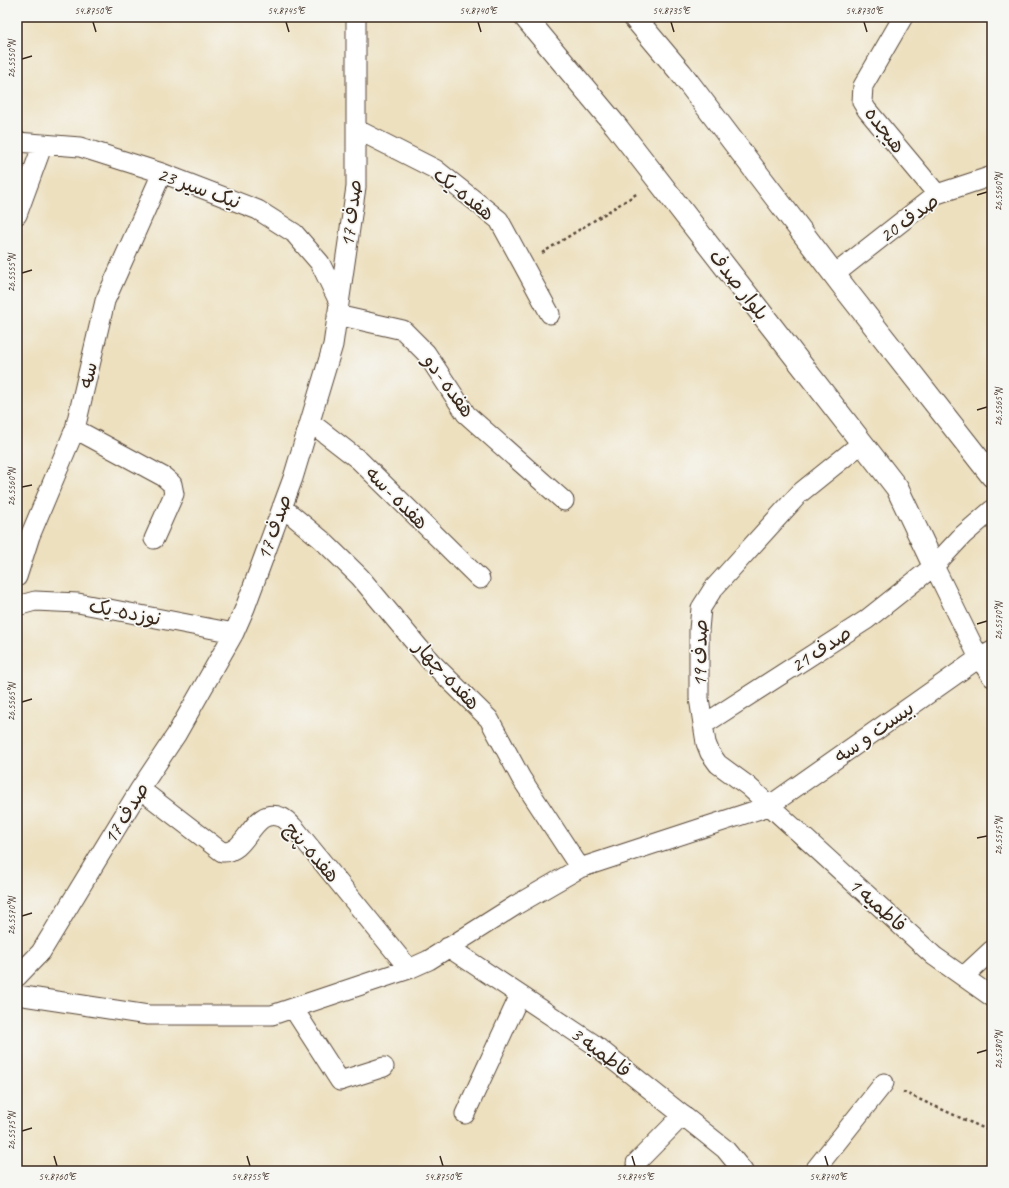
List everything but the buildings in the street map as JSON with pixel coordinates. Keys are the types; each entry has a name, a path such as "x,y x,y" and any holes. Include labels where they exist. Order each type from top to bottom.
{"street":[{"name":"صدف 17","path":"17,977 41,952 140,789 176,735 234,633 245,608 282,507 333,345 356,187 356,17"},
{"name":"بلوار صدف","path":"525,17 616,126 897,488 934,566"},
{"path":"634,17 681,73 992,476"},
{"name":"هیجده","path":"903,17 863,86 862,102 937,194"},
{"name":"هفده-یک","path":"356,129 435,169 499,220 550,314"},
{"name":"نیک سیر 23","path":"17,142 80,147 162,173 258,210 294,232 320,263 338,308"},
{"path":"17,215 43,144"},
{"name":"سه","path":"17,577 30,536 75,429 105,301 162,173"},
{"name":"صدف 20","path":"835,274 937,194 992,176"},
{"name":"هفده -دو","path":"338,308 403,330 426,353 466,414 564,501"},
{"name":"هفده -سه","path":"310,422 360,460 480,579"},
{"path":"75,429 164,477 172,484 174,494 154,540"},
{"name":"صدف 19","path":"769,806 748,786 718,764 710,753 706,743 699,698 699,630 701,608 713,589 800,493 862,443"},
{"name":"هفده-چهار","path":"282,507 322,540 360,577 431,662 489,720 521,778 580,868"},
{"name":"صدف 21","path":"704,725 866,620 934,566 963,535 992,510"},
{"path":"934,566 986,654 992,677"},
{"name":"نوزده-یک","path":"17,606 35,601 78,603 234,633"},
{"name":"بیست و سه","path":"17,995 148,1015 272,1015 409,969 429,960 448,947 580,868 769,806 986,654"},
{"name":"هفده-پنج","path":"140,789 222,852 229,852 236,849 259,820 270,815 282,817 297,831 409,969"},
{"name":"فاطمیه 1","path":"769,806 934,956 992,997"},
{"name":"فاطمیه 3","path":"448,947 592,1043 725,1149 743,1171"},
{"path":"964,976 992,950"},
{"path":"465,1114 520,995"},
{"path":"293,1008 340,1081 384,1067"},
{"path":"814,1171 884,1083"},
{"path":"636,1163 683,1115"}],"path":[{"path":"523,265 658,180"},
{"path":"884,1083 992,1132"}]}
